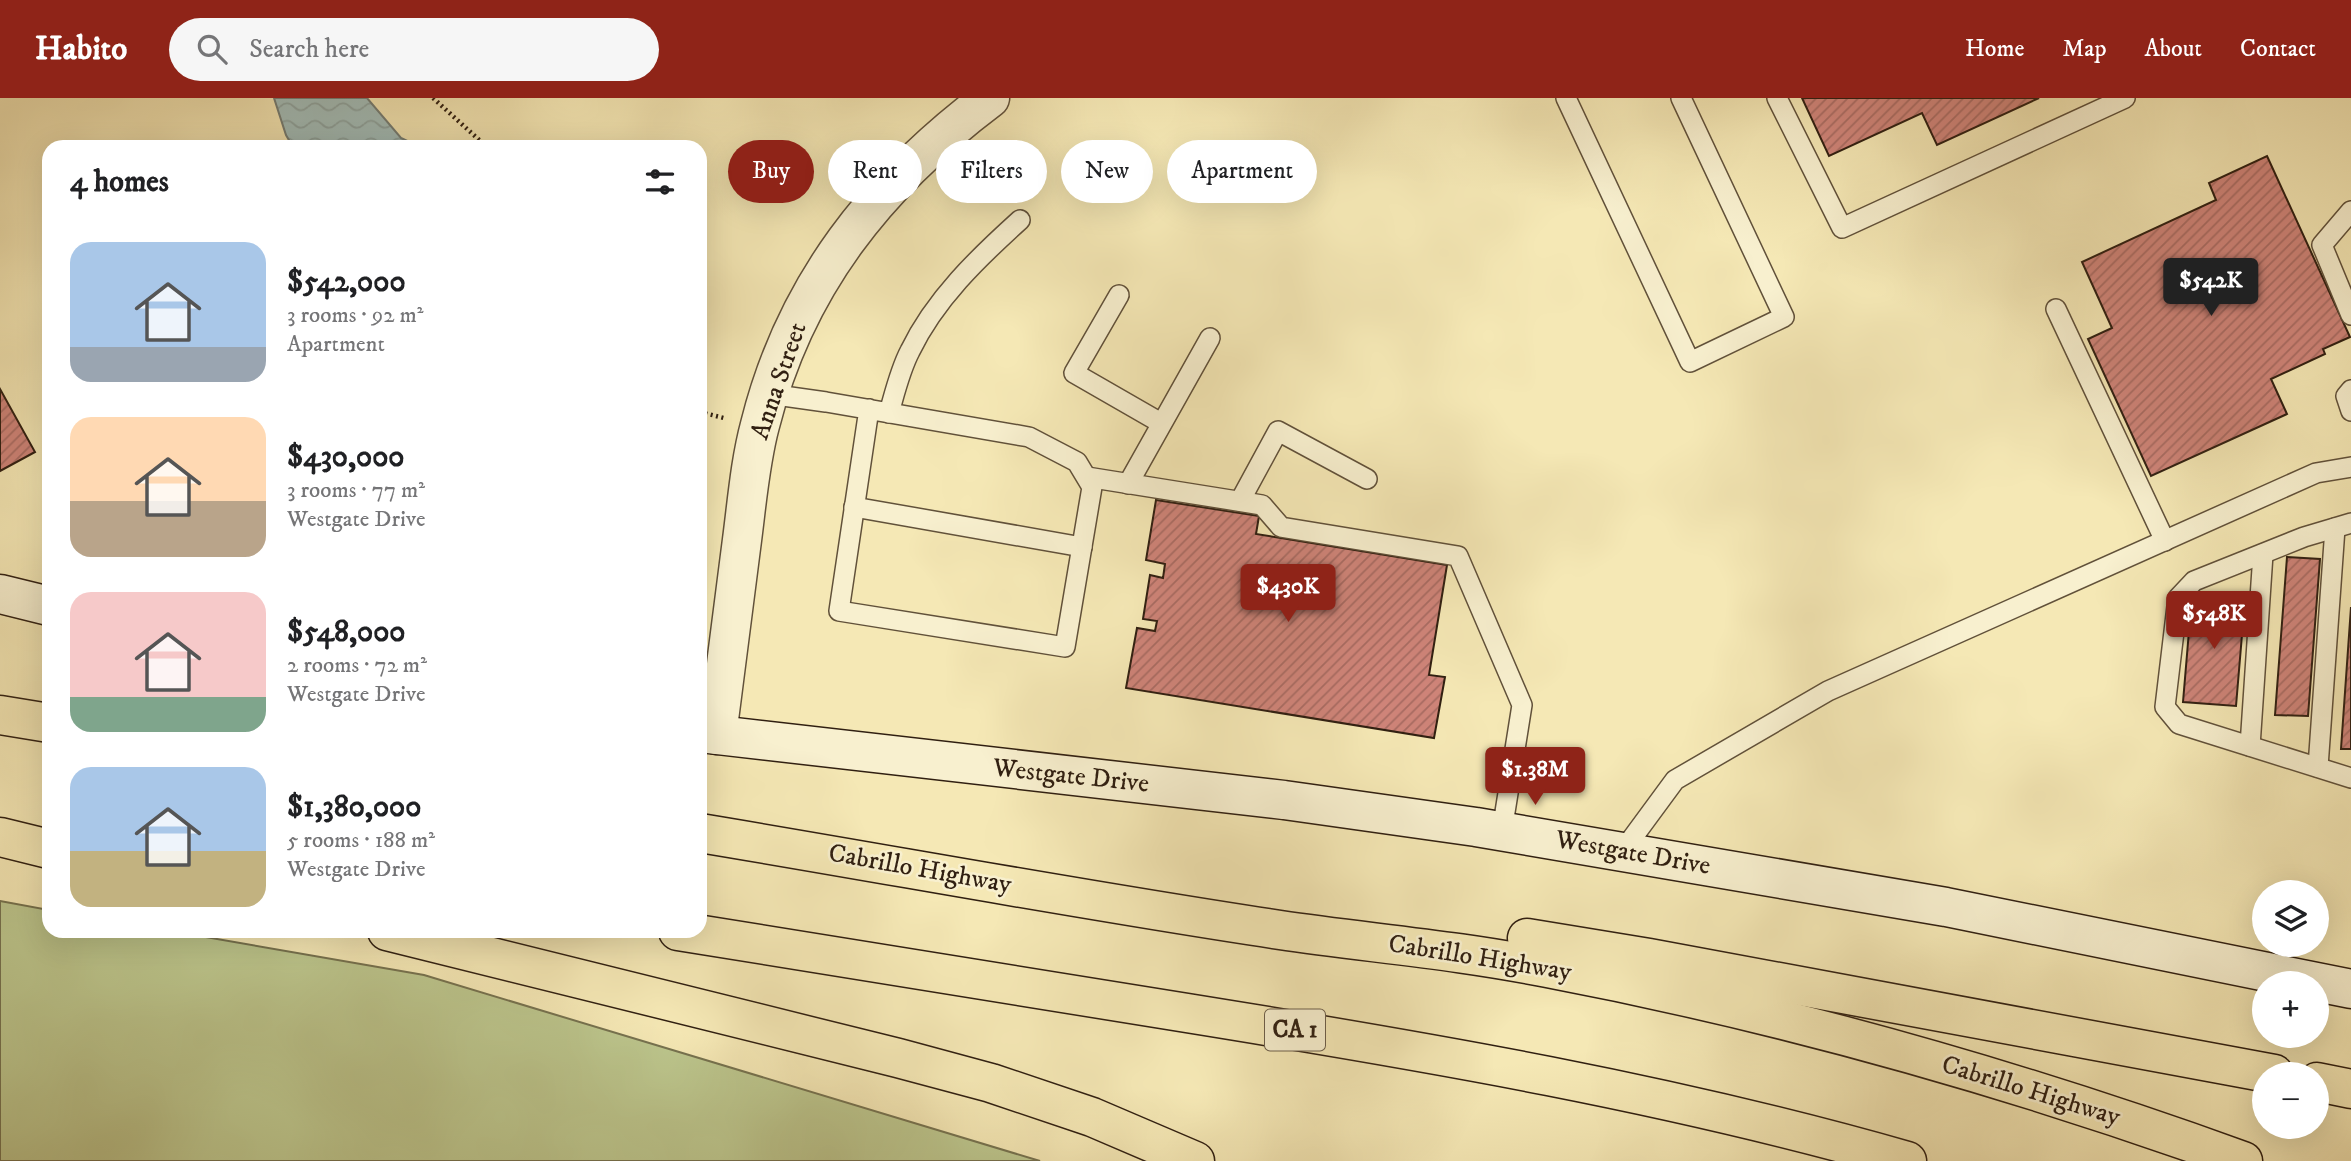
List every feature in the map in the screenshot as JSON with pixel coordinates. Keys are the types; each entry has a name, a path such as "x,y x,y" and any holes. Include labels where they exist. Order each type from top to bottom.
{"highway":[{"path":"0,715 42,722"},
{"path":"0,823 42,830"},
{"name":"Cabrillo Highway","path":"707,833 1281,930 1473,954 1623,984 1767,1016 1990,1077 2243,1161"},
{"path":"0,837 42,847"},
{"path":"1281,930 1367,920 1422,922 1648,958 2252,1070"},
{"name":"CA 1","path":"707,936 1268,1025 1496,1065 1722,1112 1907,1161"},
{"path":"415,938 991,1083 1092,1117 1195,1161"},
{"path":"2329,1084 2351,1089"}],"street":[{"name":"Anna Street","path":"708,734 759,427 796,327 837,253 888,188 918,157 990,98"},
{"path":"0,594 42,604"},
{"name":"Westgate Drive","path":"708,734 1284,800 1502,831 1946,907 2351,989"}],"lane":[{"path":"1566,98 1690,362 1784,317 1681,98"},
{"path":"1777,98 1842,228 2124,98"},
{"path":"2351,211 2322,245 2351,316"},
{"path":"889,413 908,354 922,328 963,275 1020,220"},
{"path":"1119,295 1074,373 1161,423"},
{"path":"2056,309 2165,541"},
{"path":"1128,484 1210,338"},
{"path":"2351,390 2346,396 2351,411"},
{"path":"769,394 869,409 1029,437 1077,462 1092,487 1065,647 839,611 869,409"},
{"path":"1240,502 1278,431 1367,479"},
{"path":"1622,852 1675,780 1828,691 2316,473 2351,467"},
{"path":"1087,477 1262,505 1281,527 1458,556 1522,705 1502,831"},
{"path":"854,507 1082,547"},
{"path":"2318,767 2343,526 2194,581 2178,598 2165,707 2179,724 2351,778"},
{"path":"2250,746 2263,554"}],"path":[{"path":"433,98 479,140"}],"green space":[{"path":"0,901 42,909 42,938 211,938 424,975 1040,1161 0,1161"}],"water":[{"path":"274,98 367,98 405,140 289,140"}],"building":[{"path":"1802,98 2039,98 1937,145 1922,113 1829,156"},
{"path":"2267,156 2350,337 2323,349 2325,354 2271,379 2287,414 2151,476 2088,339 2112,328 2082,262 2216,200 2209,183"},
{"path":"0,389 35,452 0,471"},
{"path":"1156,500 1259,516 1256,534 1447,565 1429,675 1445,677 1434,738 1126,688 1137,628 1155,631 1157,621 1143,619 1150,575 1163,578 1165,564 1146,560"},
{"path":"2287,557 2320,559 2308,716 2275,715"},
{"path":"2192,595 2245,599 2236,706 2183,702"},
{"path":"2351,607 2351,749 2341,749"}]}
